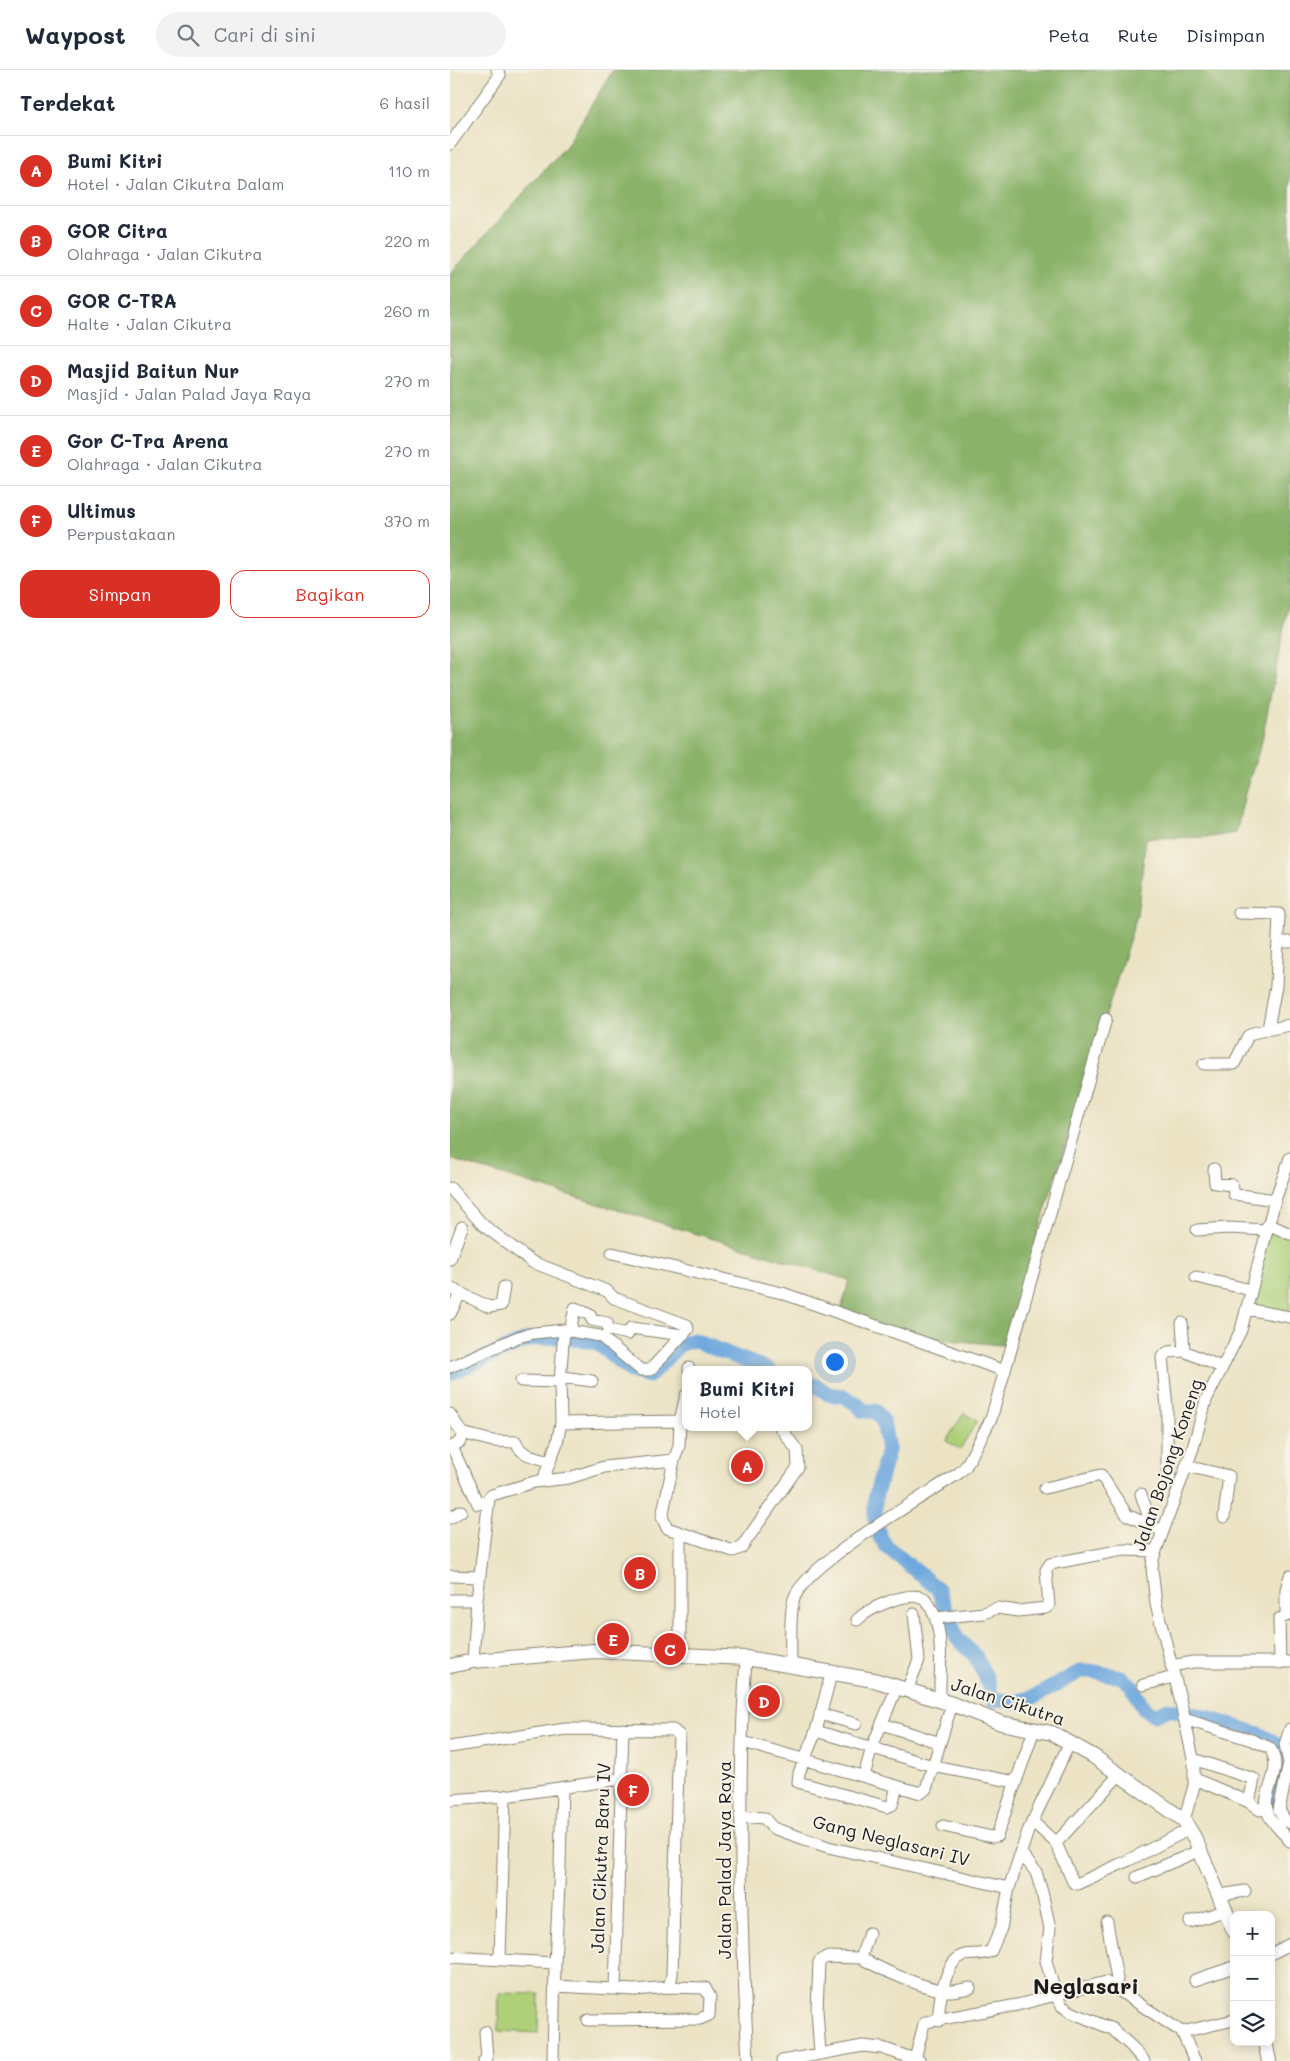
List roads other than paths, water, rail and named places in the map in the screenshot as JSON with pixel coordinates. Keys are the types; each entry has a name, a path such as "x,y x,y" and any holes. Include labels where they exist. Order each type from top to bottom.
{"main road":[{"name":"Jalan Cikutra","path":"450,1666 473,1661 594,1651 680,1653 746,1658 832,1671 902,1688 946,1702 1001,1724 1052,1733 1070,1742 1119,1775 1187,1824 1221,1895 1230,1919"},
{"path":"1266,2046 1270,2061"}],"street":[{"path":"450,144 500,75 497,70"},
{"path":"1239,913 1284,914 1276,986 1268,1029"},
{"path":"791,1664 796,1595 814,1572 861,1537 960,1473 966,1466 995,1411 1106,1019"},
{"path":"1204,1064 1234,1064 1248,1036 1268,1029 1290,1025"},
{"name":"Jalan Bojong Koneng","path":"1187,1824 1194,1779 1193,1759 1153,1585 1152,1568 1206,1400 1221,1367 1232,1350 1246,1309 1275,1200 1290,1158"},
{"path":"1214,1169 1215,1184 1232,1185 1234,1194 1275,1200"},
{"path":"450,1188 484,1225 532,1262 606,1291 614,1298 687,1325 688,1329 655,1367 650,1370 641,1370 600,1336 534,1333 518,1337 450,1367"},
{"path":"450,1258 462,1227"},
{"path":"1197,1230 1268,1227 1290,1234"},
{"path":"612,1253 782,1293 1005,1371"},
{"path":"1196,1277 1251,1290"},
{"path":"450,1288 489,1307 497,1307 501,1305 504,1287"},
{"path":"450,1314 460,1294"},
{"path":"543,1480 561,1423 561,1380 565,1335 575,1308 590,1315 592,1320 607,1323 609,1330 628,1334 631,1328 683,1335"},
{"path":"1246,1309 1290,1317"},
{"path":"1182,1323 1184,1351"},
{"path":"1170,1477 1167,1465 1167,1406 1162,1358 1168,1352 1184,1351 1221,1367"},
{"path":"521,1381 592,1380"},
{"path":"682,1412 679,1446 674,1460 662,1517 667,1528 733,1551 741,1548 798,1466 797,1450 783,1431"},
{"path":"450,1415 462,1433 461,1441 452,1446 478,1504 488,1501"},
{"path":"561,1423 680,1421"},
{"path":"462,1433 493,1441 516,1442 518,1448 526,1455 550,1461"},
{"path":"473,1661 477,1600 488,1501 492,1495 543,1480 576,1477 622,1464 674,1460"},
{"path":"1186,1466 1216,1471 1230,1476 1224,1517"},
{"path":"1045,1488 1101,1475 1127,1515 1163,1531"},
{"path":"1141,1494 1152,1527"},
{"path":"450,1518 461,1510"},
{"path":"680,1532 680,1653"},
{"path":"938,1618 984,1613 997,1608 1018,1611 1046,1608 1049,1605 1046,1570 1050,1564 1122,1550 1156,1551"},
{"path":"450,1576 480,1577"},
{"path":"1143,1685 1192,1662 1285,1662 1279,1619 1286,1616 1286,1589 1290,1576"},
{"path":"743,1742 924,1792 940,1743 946,1702 938,1618 924,1598 913,1596 871,1608 857,1620"},
{"path":"450,1600 477,1600"},
{"path":"864,1776 872,1747 882,1724 919,1660 914,1614"},
{"name":"Jalan Palad Jaya Raya","path":"746,1658 740,1816 742,1947 748,2061"},
{"path":"832,1671 816,1731 798,1778 801,1784 886,1807 892,1805 897,1786"},
{"path":"820,1714 856,1724"},
{"path":"1184,1717 1270,1748 1275,1759 1276,1768 1266,1806 1269,1817 1290,1841"},
{"path":"882,1724 940,1743"},
{"path":"450,1747 566,1729 673,1730 680,1738 672,1975 669,1987"},
{"name":"Jalan Cikutra Baru IV","path":"615,1988 623,1729"},
{"path":"1290,1729 1285,1744 1289,1763 1279,1810 1290,1824"},
{"path":"943,1826 992,1837 997,1836 1034,1730"},
{"path":"816,1731 933,1766 1015,1782"},
{"path":"939,2021 942,1990 955,1959 964,1955 978,1955 991,1951 1001,1928 1009,1888 1020,1852 1032,1821 1070,1742"},
{"path":"1193,1759 1254,1780 1249,1802"},
{"path":"1056,1843 1119,1775"},
{"path":"450,1800 506,1796 620,1779"},
{"path":"1194,1779 1249,1802 1260,1810"},
{"path":"549,2061 554,2061 554,1986 562,1788"},
{"path":"500,1958 506,1796"},
{"name":"Gang Neglasari IV","path":"740,1816 764,1818 773,1828 828,1848 1009,1888"},
{"path":"1032,1821 1056,1843 1072,1882 1077,1884 1129,1860 1187,1824"},
{"path":"1137,1877 1200,1850"},
{"path":"1020,1852 1036,1872 1042,1892 1050,1928 1046,1962 1056,1996 1062,2006 1071,2012 1112,2029 1131,2046 1143,2061"},
{"path":"1221,1895 1245,1891"},
{"path":"1190,1922 1227,1910"},
{"path":"1107,1922 1117,1979 1114,1987"},
{"path":"861,1958 869,1933"},
{"path":"1275,1952 1290,1944"},
{"path":"450,1957 500,1958 555,1963"},
{"path":"820,2053 817,2010 819,1962 826,1957 861,1958 889,1972 942,1990 952,1991 970,1988"},
{"path":"1195,1980 1230,1968"},
{"path":"782,2061 856,2046 872,2046 918,2060 924,2024 1056,1996 1099,1982 1106,1982 1182,2032 1195,2061"},
{"path":"554,1986 705,1988 710,1997 709,2014 693,2020 669,2018 588,2020"},
{"path":"1182,2032 1230,2021"},
{"path":"484,2061 487,2058 485,2032"}],"waterway":[{"path":"450,1373 529,1339 559,1337 596,1342 631,1371 649,1376 679,1345 693,1340 759,1366"},
{"path":"812,1385 817,1386 828,1394 843,1396 858,1405 863,1411 875,1411 883,1421 888,1450 875,1498 875,1519 880,1537 887,1547 938,1589 957,1638 975,1656 986,1677 992,1699 1016,1702 1036,1696 1081,1671 1090,1671 1122,1677 1132,1686 1144,1709 1155,1715 1168,1709 1198,1715 1259,1734 1285,1748 1288,1761 1272,1804 1285,1823"}],"place":[{"name":"Bumi Kitri","path":"747,1466"},
{"name":"GOR Citra","path":"640,1573"},
{"name":"Gor C-Tra Arena","path":"613,1639"},
{"name":"GOR C-TRA","path":"670,1649"},
{"name":"Masjid Baitun Nur","path":"764,1701"},
{"name":"Ultimus","path":"633,1790"}],"district":[{"name":"Neglasari","path":"1086,1986"}]}
